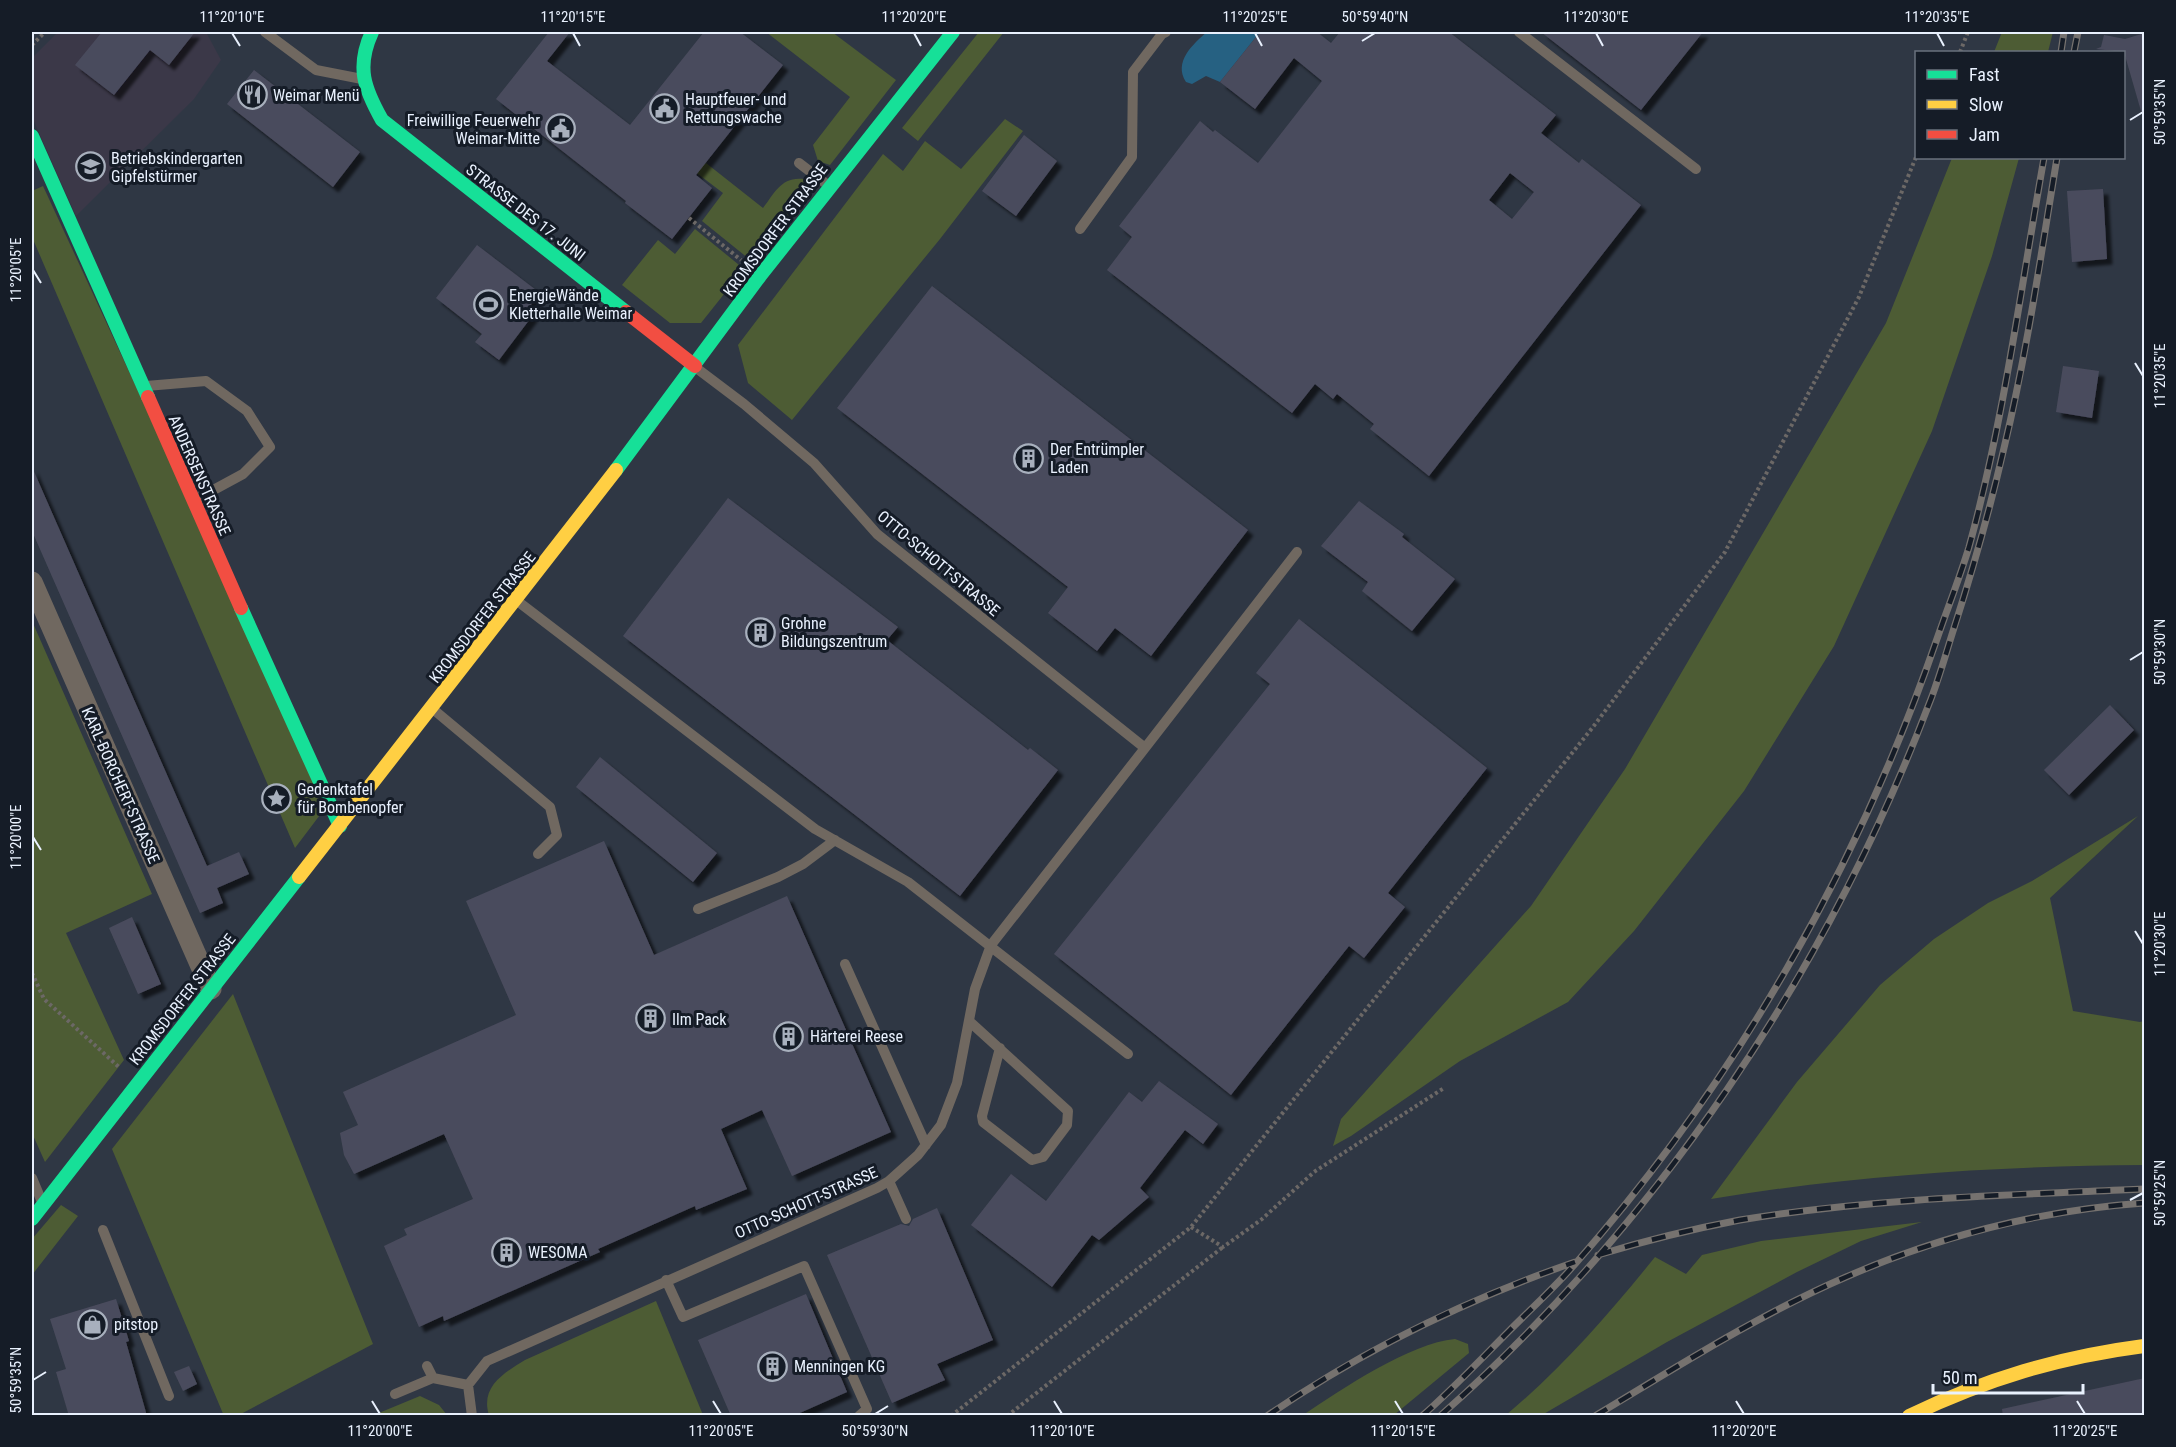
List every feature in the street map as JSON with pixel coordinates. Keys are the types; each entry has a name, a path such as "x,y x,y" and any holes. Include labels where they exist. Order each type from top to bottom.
{"street":[{"name":"STRASSE DES 17. JUNI","path":"372,32 363,55 370,101 382,120 393,131 695,366"},
{"name":"KROMSDORFER STRASSE","path":"32,1219 516,600 829,186 953,32"},
{"name":"ANDERSENSTRASSE","path":"32,136 288,714 340,826"},
{"name":"KARL-BORCHERT-STRASSE","path":"32,582 211,989"},
{"path":"1908,1416 1986,1381 2036,1365 2104,1350 2145,1346"}],"lane":[{"path":"265,32 316,70 366,80"},
{"path":"1080,229 1132,157 1133,72 1162,34 1166,32"},
{"path":"1519,32 1696,169"},
{"path":"799,163 829,186"},
{"name":"OTTO-SCHOTT-STRASSE","path":"695,366 814,463 877,534 1145,748"},
{"path":"143,387 206,381 247,411 270,447 243,474 194,501"},
{"name":"OTTO-SCHOTT-STRASSE","path":"468,1385 487,1360 866,1193 889,1181 918,1155 941,1125 957,1083 975,989 991,945 1297,552"},
{"path":"516,600 815,829 908,882 1128,1054"},
{"path":"431,708 550,807 557,835 538,854"},
{"path":"698,909 778,877 803,864 835,840"},
{"path":"845,964 926,1145"},
{"path":"969,1021 1000,1048 1068,1111 1067,1125 1043,1157 1038,1159 1032,1160 983,1122 982,1116 1000,1048"},
{"path":"32,1178 43,1205"},
{"path":"889,1181 906,1219"},
{"path":"102,1230 169,1396"},
{"path":"666,1280 683,1317 804,1266 867,1409 859,1416"},
{"path":"427,1366 433,1378"},
{"path":"395,1394 433,1378 468,1385 472,1416"}],"path":[{"path":"32,45 45,32"},
{"path":"1960,51 1968,32"},
{"path":"951,1416 1191,1227 1593,727 1725,552 1859,297 1917,159"},
{"path":"689,218 760,276"},
{"path":"32,973 44,999 137,1083"},
{"path":"1007,1416 1262,1219 1314,1172 1444,1088"},
{"path":"1191,1227 1223,1247"}],"shaded area":[{"name":"Betriebskindergarten Gipfelstürmer","path":"58,32 206,32 221,60 194,99 76,216 32,117 32,58"}],"green space":[{"path":"766,32 832,32 896,80 830,165 818,161 813,145 850,97"},
{"path":"979,32 1004,32 918,141 902,128"},
{"path":"2002,32 2053,32 2048,51 1994,51"},
{"path":"1005,119 1023,131 940,239 792,420 748,383 738,345 883,154 903,171 925,141 961,169"},
{"path":"1952,159 2019,159 1992,256 1932,431 1834,646 1744,791 1634,931 1568,1002 1460,1061 1333,1146 1341,1119 1531,906 1625,769 1886,323"},
{"path":"706,163 763,208 775,191 790,180 804,179 811,190 754,263 702,221 723,193 694,171"},
{"path":"43,186 329,803 295,848 32,237 32,191"},
{"path":"695,229 744,269 701,323 670,323 622,285 658,240 675,254"},
{"path":"32,621 152,894 66,933 124,1060 45,1162 32,1133"},
{"path":"2138,816 2050,898 2073,1011 2144,1021 2144,1165 2035,1167 1927,1173 1819,1184 1711,1199 1797,1082 1880,985 1934,939 1988,903 2032,881"},
{"path":"233,994 373,1344 239,1415 224,1416 112,1149"},
{"path":"61,1205 78,1216 32,1275 32,1239"},
{"path":"1922,1222 1861,1241 1797,1272 1667,1342 1542,1415 1506,1415 1584,1340 1655,1257 1686,1274 1702,1255 1761,1241"},
{"path":"656,1301 703,1415 489,1415 487,1405 491,1389 509,1370 525,1360"},
{"path":"1455,1339 1468,1344 1469,1353 1394,1415 1303,1415 1397,1358 1437,1342"},
{"path":"420,1396 439,1405 447,1415 374,1415"}],"water":[{"path":"1207,32 1260,32 1220,82 1206,76 1192,84 1186,82 1183,75 1183,61 1186,54"}],"building":[{"path":"102,32 195,32 169,65 150,50 114,95 75,65"},
{"path":"549,32 570,32 547,61 630,125 704,32 740,32 783,65 696,175 712,188 672,239 496,99"},
{"path":"1260,32 1317,32 1331,43 1340,32 1449,32 1556,115 1541,133 1579,163 1582,159 1641,205 1429,476 1370,429 1374,424 1337,394 1333,399 1315,384 1292,413 1107,270 1132,237 1119,226 1200,121 1258,163 1322,81 1294,58 1255,109 1220,82","holes":["1510,173 1534,192 1512,219 1489,200"]},
{"path":"1541,32 1703,32 1641,110"},
{"path":"2145,33 2145,111 2141,111 2125,51 2096,49 2101,47 2104,35 2125,39"},
{"path":"254,70 360,152 333,187 227,104"},
{"path":"1024,135 1057,161 1016,216 982,191"},
{"path":"2103,189 2107,259 2072,262 2067,191"},
{"name":"EnergieWände Kletterhalle Weimar","path":"477,245 540,293 527,310 533,315 499,360 475,342 482,334 436,298"},
{"name":"Der Entrümpler Laden","path":"932,286 1248,530 1151,656 1115,628 1097,651 1048,613 1068,587 837,408"},
{"path":"2063,366 2099,371 2092,418 2056,412"},
{"path":"32,467 207,866 239,852 249,874 217,888 223,903 200,913 32,531"},
{"path":"728,498 898,627 887,640 1028,750 1030,748 1058,770 960,896 623,636"},
{"path":"1359,501 1404,534 1402,537 1455,579 1412,631 1362,591 1368,582 1321,546"},
{"path":"1299,619 1487,768 1388,893 1405,907 1364,958 1349,946 1231,1095 1054,954 1270,684 1256,673"},
{"path":"2110,705 2134,730 2069,795 2044,770"},
{"path":"600,757 717,853 693,882 576,787"},
{"path":"604,841 654,955 787,896 891,1132 792,1176 762,1110 721,1129 747,1189 696,1210 695,1206 598,1249 600,1252 444,1321 443,1316 419,1327 384,1246 407,1235 404,1229 473,1199 444,1134 354,1174 344,1155 340,1133 358,1125 343,1092 516,1015 466,901"},
{"path":"132,917 161,984 138,994 109,928"},
{"path":"1159,1081 1218,1124 1203,1144 1185,1130 1140,1188 1149,1197 1099,1240 1092,1235 1052,1287 971,1225 1011,1174 1046,1201 1129,1092 1142,1102"},
{"path":"937,1208 993,1340 937,1364 945,1380 892,1403 827,1255 901,1224 909,1226 913,1219"},
{"name":"Menningen KG","path":"806,1294 847,1392 793,1416 731,1416 698,1340"},
{"path":"116,1299 129,1341 126,1342 147,1416 69,1416 56,1372 66,1369 50,1319"},
{"path":"189,1366 197,1384 183,1391 174,1372"},
{"path":"2145,1378 2145,1416 2003,1416 2002,1409"}],"railway":[{"path":"2061,51 2064,32"},
{"path":"2074,51 2078,32"},
{"path":"1422,1416 1560,1280 1634,1193 1689,1121 1740,1045 1787,968 1831,887 1871,805 1906,722 1969,547 2002,402 2044,159"},
{"path":"1440,1416 1519,1341 1593,1262 1663,1178 1727,1089 1786,997 1840,902 1887,804 1929,704 1974,561 1999,471 2020,376 2057,159"},
{"path":"1598,1255 1704,1227 1790,1213 1891,1202 2144,1189"},
{"path":"1595,1416 1781,1308 1882,1262 1992,1227 2068,1212 2144,1203"},
{"path":"1267,1416 1340,1369 1416,1328 1494,1293 1575,1262"}],"traffic: fast":[{"path":"372,32 364,56 364,77 382,120 626,312"},
{"path":"616,470 760,276 953,32"},
{"path":"32,136 148,397"},
{"path":"241,608 340,826"},
{"path":"32,1219 299,877"}],"traffic: slow":[{"path":"299,877 616,470"},
{"path":"1909,1416 1966,1391 2024,1371 2082,1356 2144,1346"}],"traffic: jam":[{"path":"626,312 695,366"},
{"path":"148,397 241,608"}],"place":[{"name":"Weimar Menü","path":"252,95"},
{"name":"Hauptfeuer- und Rettungswache","path":"664,108"},
{"name":"Freiwillige Feuerwehr Weimar-Mitte","path":"561,129"},
{"name":"Betriebskindergarten Gipfelstürmer","path":"90,167"},
{"name":"EnergieWände Kletterhalle Weimar","path":"488,304"},
{"name":"Der Entrümpler Laden","path":"1029,458"},
{"name":"Grohne Bildungszentrum","path":"760,632"},
{"name":"Gedenktafel für Bombenopfer","path":"276,798"},
{"name":"Ilm Pack","path":"651,1019"},
{"name":"Härterei Reese","path":"789,1036"},
{"name":"WESOMA","path":"507,1252"},
{"name":"pitstop","path":"93,1324"},
{"name":"Menningen KG","path":"773,1366"}]}
